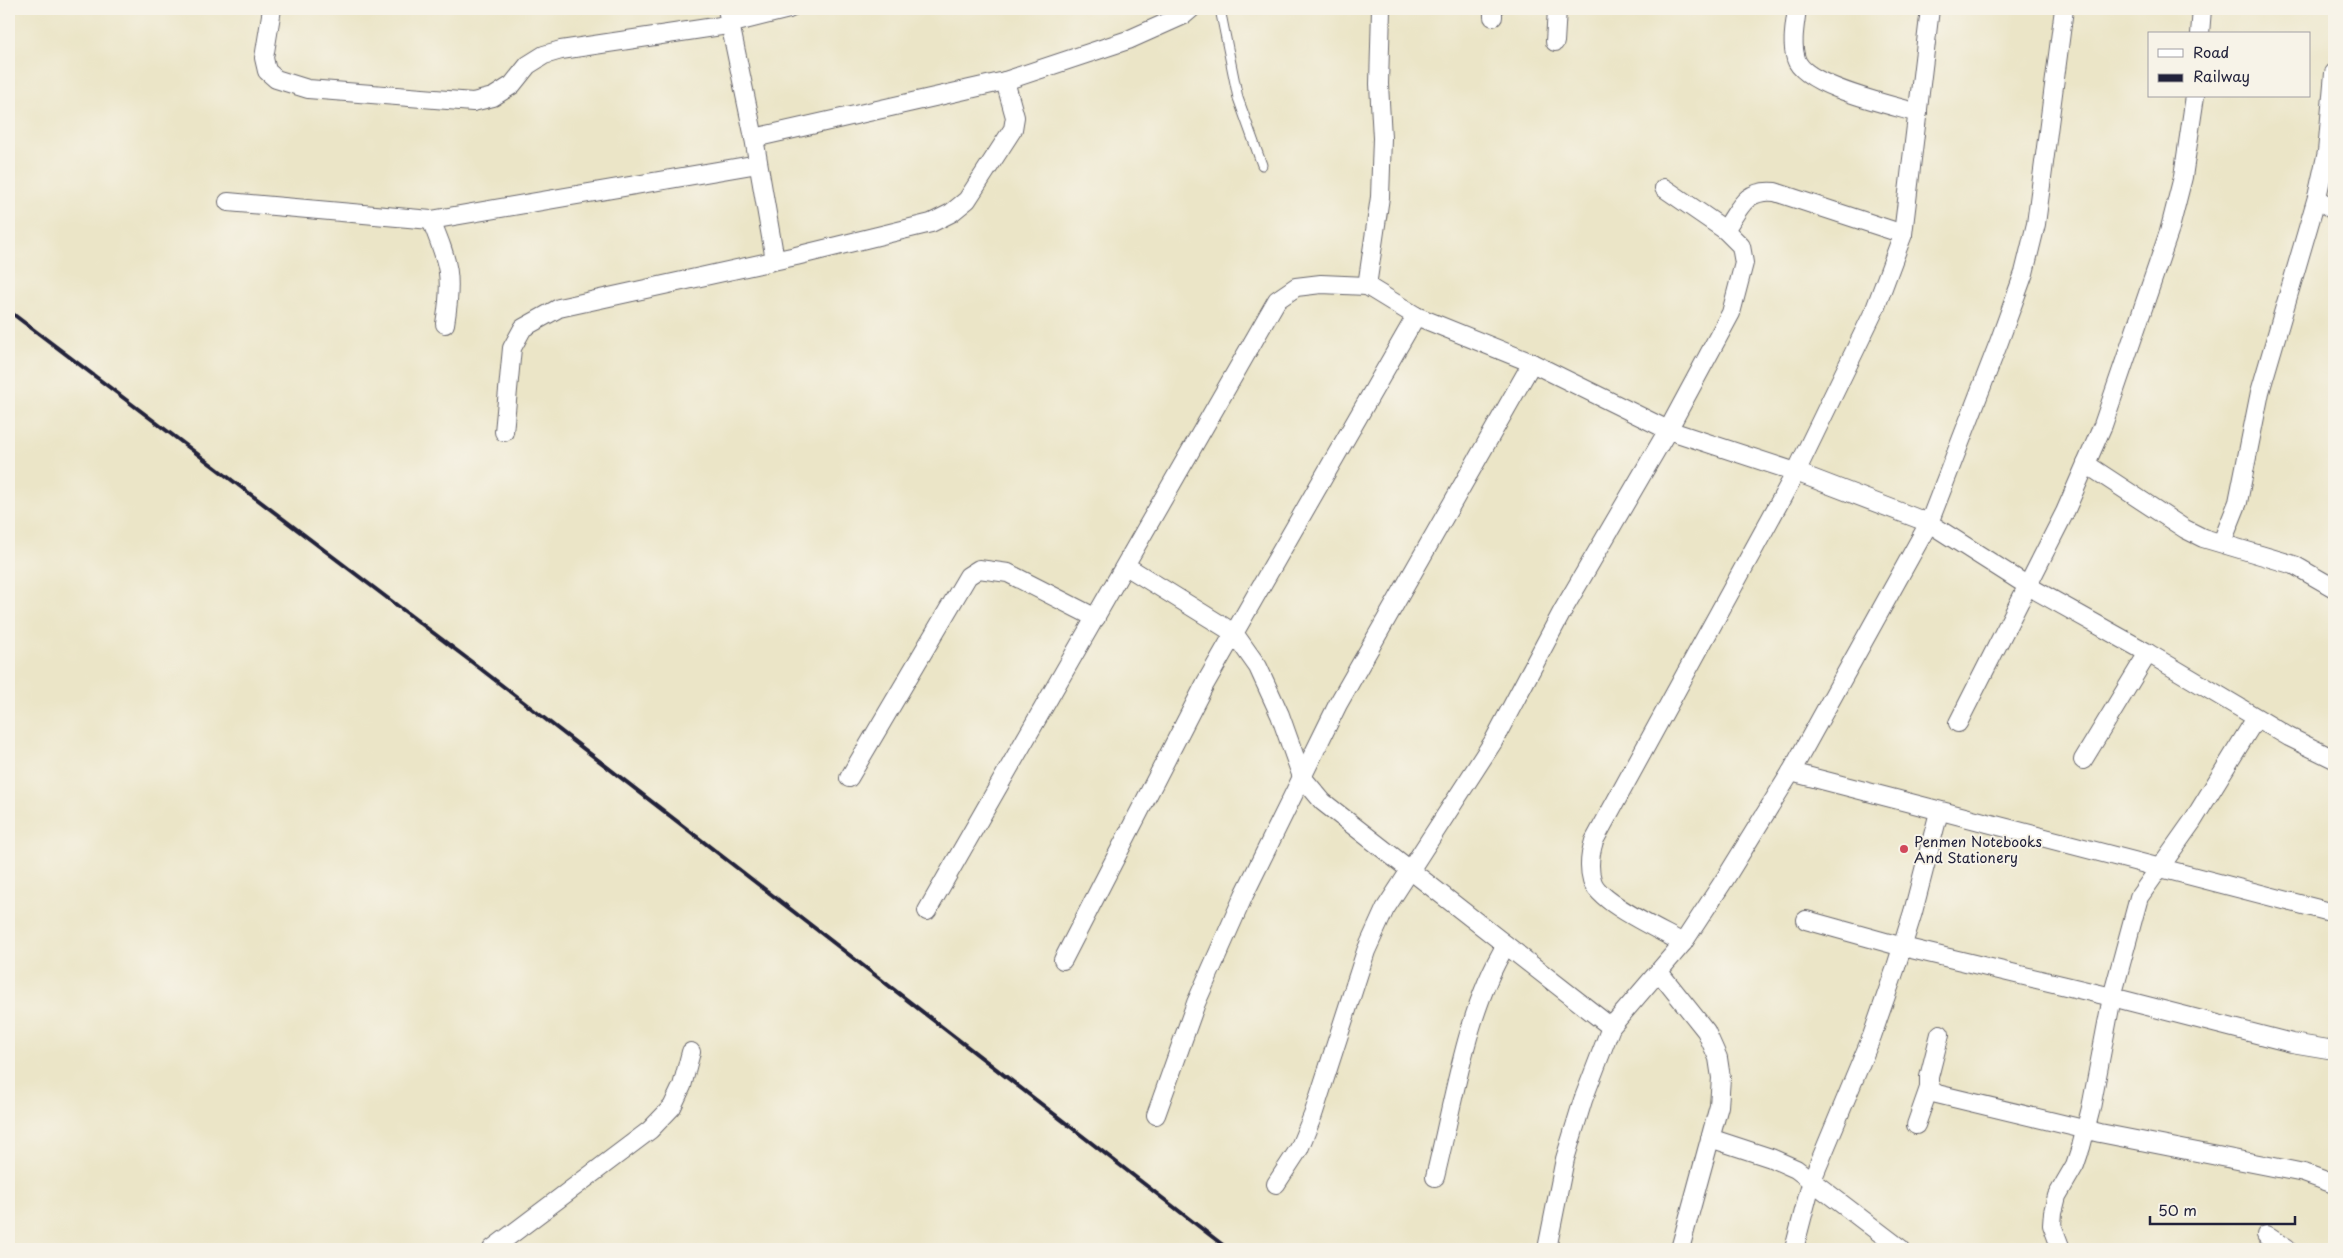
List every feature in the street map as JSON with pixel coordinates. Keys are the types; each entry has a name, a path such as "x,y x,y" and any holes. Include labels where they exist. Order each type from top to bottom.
{"street":[{"path":"272,9 264,58 267,71 276,79 308,89 473,102 493,97 512,85 528,65 544,55 728,16 789,9"},
{"path":"754,138 1005,81 1128,40 1184,15 1191,9"},
{"path":"1367,286 1380,197 1382,138 1379,84 1381,9"},
{"path":"1555,42 1557,9"},
{"path":"1798,9 1793,43 1796,61 1809,75 1828,86 1918,114"},
{"path":"1546,1249 1565,1159 1583,1100 1611,1027 1683,942 1791,772 1929,523 2024,273 2036,224 2064,9"},
{"path":"2200,32 2202,9"},
{"path":"728,16 754,138 775,260"},
{"path":"1683,942 1608,901 1592,882 1589,859 1594,841 1796,472 1875,309 1903,234 1930,16"},
{"path":"2222,542 2238,502 2260,392 2319,188 2327,152 2332,114 2334,73"},
{"path":"504,432 512,348 523,328 560,308 931,223 951,214 967,200 1013,129 1015,117 1005,81"},
{"path":"1958,723 2028,586 2103,425 2170,232 2182,177 2194,98"},
{"path":"228,202 431,220 758,164"},
{"path":"1276,1184 1299,1149 1313,1115 1366,951 1386,909 1493,742 1563,610 1668,430 1731,313 1744,263 1741,246 1725,230 1664,188"},
{"path":"2319,188 2334,211"},
{"path":"1725,230 1747,197 1764,190 1903,234"},
{"path":"431,220 447,260 450,291 445,324"},
{"path":"928,911 1277,300 1296,287 1321,284 1367,286 1416,316 1532,363 1668,430 1796,472 1929,523 2028,586 2148,653 2256,718 2334,759"},
{"path":"1063,960 1204,684 1416,316"},
{"path":"1156,1115 1196,1003 1244,895 1338,704 1532,363"},
{"path":"2086,464 2185,529 2204,538 2294,565 2334,588"},
{"path":"1126,566 1234,633 1258,667 1280,715 1302,777 1323,802 1611,1027"},
{"path":"848,778 968,576 979,568 1008,573 1096,618"},
{"path":"2083,760 2148,653"},
{"path":"2061,1249 2052,1225 2053,1212 2058,1196 2075,1165 2085,1130 2112,997 2139,897 2192,822 2256,718"},
{"path":"1791,772 1939,812 2334,913"},
{"path":"1794,1249 1812,1180 1872,1036 1902,946 1939,812"},
{"path":"1806,920 2292,1044 2334,1050"},
{"path":"1435,1177 1473,1019 1484,986 1506,945"},
{"path":"1659,972 1706,1031 1718,1058 1721,1078 1719,1106 1680,1249"},
{"path":"1916,1125 1929,1088 1929,1077 1940,1034"},
{"path":"492,1249 650,1130 672,1107 682,1086 691,1052"},
{"path":"1929,1088 1937,1094 2085,1130 2304,1172 2334,1184"},
{"path":"1710,1138 1771,1158 1796,1169 1901,1249"},
{"path":"2266,1235 2287,1249"}],"lane":[{"path":"1220,9 1238,98 1262,165"}],"railway":[{"path":"9,311 477,666 1228,1249"}],"place":[{"name":"Penmen Notebooks And Stationery","path":"1904,849"}]}
